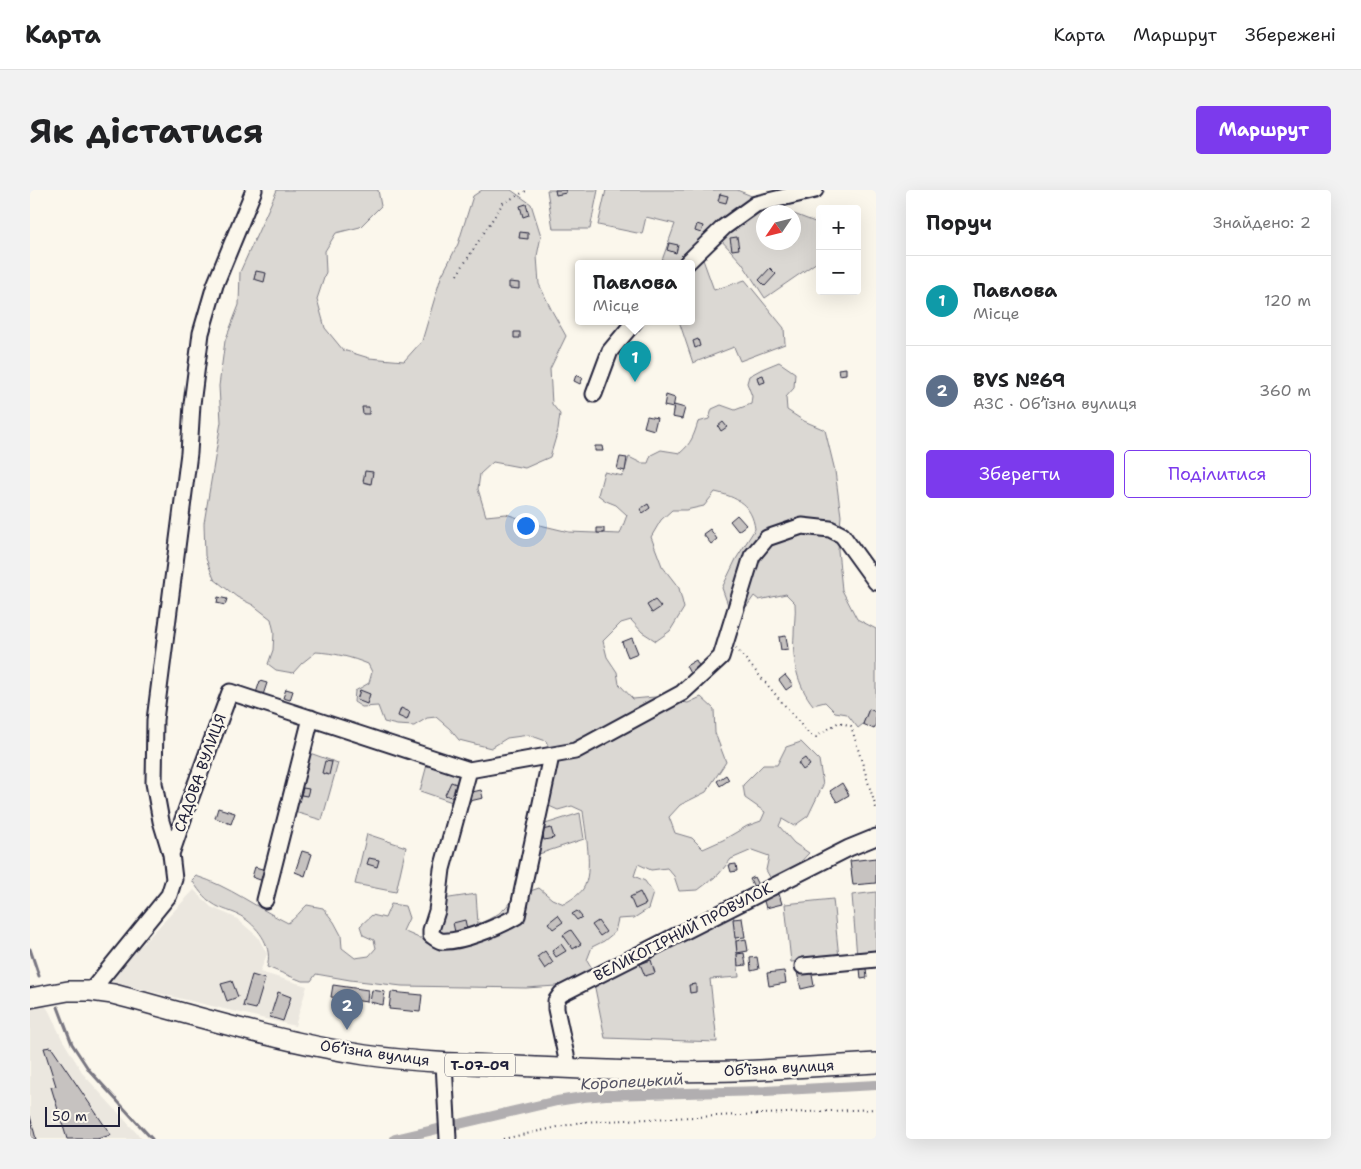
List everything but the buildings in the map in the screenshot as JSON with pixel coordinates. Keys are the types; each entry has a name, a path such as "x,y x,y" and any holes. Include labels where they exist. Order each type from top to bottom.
{"main road":[{"name":"Обʼїзна вулиця","path":"30,998 68,990 113,994 308,1044 405,1060 444,1063 664,1072 759,1070 876,1063"}],"street":[{"path":"91,991 169,895 174,879 171,854 161,821 154,783 155,720 189,453 192,404 202,333 215,285 254,190"},
{"path":"690,260 724,227 756,204 815,190"},
{"path":"594,394 610,351 632,325"},
{"path":"265,900 311,718 469,770 575,752 682,693 721,657 752,556 767,538 802,526 830,529 842,535 876,582"},
{"name":"САДОВА ВУЛИЦЯ","path":"171,854 230,692 311,718"},
{"path":"469,770 442,869 437,911 431,930 431,935 439,941 460,939 504,924 517,916 551,756"},
{"name":"ВЕЛИКОГІРНИЙ ПРОВУЛОК","path":"569,1069 556,1010 556,1000 561,994 849,848 876,837"},
{"path":"803,966 876,959"},
{"path":"444,1063 448,1132"}],"path":[{"path":"457,275 503,203 528,190"},
{"path":"727,638 809,734 816,737 839,722 851,726 876,808"},
{"path":"503,1139 581,1122 876,1109"}],"shaded area":[{"path":"277,190 378,190 381,206 360,227 336,233 325,251 326,272 317,299 325,328 343,350 369,358 404,361 422,341 441,277 458,244 473,196 482,190 511,190 531,204 541,236 537,256 539,284 566,336 550,369 552,404 560,414 558,430 550,457 525,468 493,462 480,474 478,489 486,516 506,514 569,532 620,534 627,515 616,505 598,495 604,472 623,476 629,457 641,463 648,463 651,455 661,450 680,453 692,439 698,422 709,419 712,409 721,405 735,410 751,404 752,396 747,383 749,376 762,369 779,362 795,373 794,388 786,397 787,410 804,421 825,430 835,471 841,516 838,550 842,590 857,619 876,629 876,712 869,709 863,724 858,728 847,714 835,712 825,702 813,705 799,681 794,654 795,603 786,594 759,600 754,596 743,609 728,605 722,588 736,559 755,529 751,514 747,508 737,500 723,494 715,492 704,506 686,510 672,510 661,520 651,537 662,566 679,588 684,608 670,631 656,641 642,632 631,620 621,623 603,641 607,657 617,672 619,684 633,699 655,697 688,703 701,697 714,709 715,733 726,762 706,792 680,805 669,817 675,833 692,838 703,849 747,826 761,821 765,812 745,798 743,785 763,765 777,765 786,747 801,742 819,760 823,785 808,816 794,826 782,819 779,826 794,843 809,853 792,869 783,875 771,879 766,870 769,856 752,850 731,859 719,874 698,890 679,891 674,876 667,868 651,870 638,864 634,876 645,881 653,893 648,909 634,918 618,919 615,932 604,941 592,947 587,960 593,970 578,980 556,986 526,988 402,986 316,974 311,981 302,981 267,967 267,946 260,933 250,922 212,903 198,889 192,880 196,876 231,891 288,923 307,905 323,908 341,935 342,948 355,958 369,956 376,948 374,940 363,935 360,926 372,915 385,918 391,904 405,906 409,918 403,931 419,938 438,937 443,899 476,894 478,924 498,914 513,897 539,888 552,899 564,904 583,889 588,872 588,851 583,811 572,806 558,810 549,806 550,750 546,741 529,735 507,738 491,748 459,740 436,717 427,718 414,726 384,722 378,706 362,707 354,702 355,691 369,683 372,672 368,664 349,657 316,652 293,673 276,670 268,664 273,650 274,632 271,619 253,605 237,597 214,579 205,556 204,523 221,422 219,386 225,341 239,305 240,272"},
{"path":"547,190 598,190 590,229 553,229"},
{"path":"606,190 737,190 754,197 715,224 677,260 662,260 675,224 646,217 642,234 598,225"},
{"path":"756,214 756,250 801,250 801,217 816,222 816,263 765,298 742,263 720,239"},
{"path":"701,254 714,290 745,280 784,328 785,344 740,361 734,347 693,363 680,325 695,325 695,260"},
{"path":"307,752 338,763 322,820 291,811"},
{"path":"428,761 464,774 455,803 420,791"},
{"path":"580,813 584,839 533,856 539,826"},
{"path":"367,834 406,847 396,892 355,884"},
{"path":"194,890 211,907 236,918 258,937 267,954 260,972 307,986 295,1026 107,981"},
{"path":"876,892 876,956 857,957 852,895"},
{"path":"833,899 839,958 791,962 785,904"},
{"path":"733,910 739,977 710,979 717,1042 605,1038 594,983"},
{"path":"40,996 62,1039 84,1075 142,1139 30,1139 30,998"}],"waterway":[{"path":"30,949 39,976"},
{"path":"58,1007 72,1044 89,1070 152,1139"},
{"name":"Коропецький","path":"395,1139 557,1101 583,1097 876,1085"}],"place":[{"name":"Павлова","path":"635,382"},
{"name":"BVS №69","path":"347,1030"}]}
